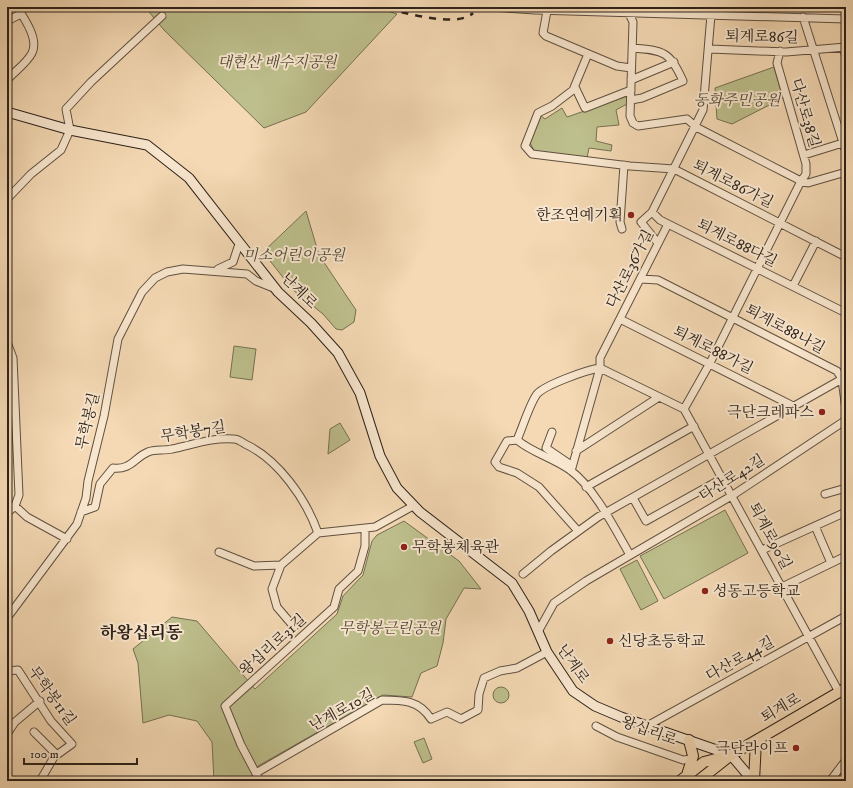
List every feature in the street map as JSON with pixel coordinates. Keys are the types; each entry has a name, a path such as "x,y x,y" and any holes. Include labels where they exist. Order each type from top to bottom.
{"main road":[{"name":"난계로","path":"7,112 70,130 147,145 189,178 276,290 311,323 338,353 360,393 380,456 397,488 413,506 512,584 529,610 539,630 547,652 573,691 595,706 646,726 731,755"},
{"name":"퇴계로","path":"731,755 842,690"},
{"path":"684,778 692,759 693,752 689,740"},
{"path":"753,781 756,740"},
{"path":"731,755 753,781"},
{"path":"684,778 704,762 731,755"},
{"path":"698,781 731,755"}],"street":[{"path":"7,80 33,52 34,44 31,32 17,7"},
{"path":"491,7 547,11 627,10 712,15 846,19"},
{"path":"627,10 633,22 630,116 633,123 638,126 688,119 696,127 801,181 808,183 846,172"},
{"path":"547,11 543,33 546,36 617,66 631,68"},
{"path":"7,21 21,14"},
{"name":"다산로36가길","path":"600,368 600,358 668,224 660,220 652,212 696,127 703,110 710,49 712,15"},
{"path":"7,199 31,174 61,150 70,130 66,110 91,82 162,16"},
{"name":"퇴계로86길","path":"803,18 846,152"},
{"path":"844,47 846,57"},
{"name":"퇴계로86길","path":"710,49 780,51 844,47"},
{"path":"631,100 642,98 683,81 672,59 646,48 632,48"},
{"name":"다산로38길","path":"780,51 777,63 804,155 806,174 801,181 781,222"},
{"path":"588,54 575,86 552,106 538,113 525,146 532,154 624,165 674,169"},
{"path":"631,80 672,59"},
{"path":"575,86 585,108 631,90"},
{"path":"804,155 844,142"},
{"path":"622,229 620,222 624,165"},
{"name":"퇴계로86가길","path":"674,169 781,222 846,257"},
{"path":"652,212 641,222 658,243"},
{"name":"퇴계로86가길","path":"757,268 781,222"},
{"name":"퇴계로88다길","path":"668,224 846,313"},
{"path":"794,286 816,241"},
{"name":"무학봉길","path":"216,270 233,262 239,244"},
{"name":"퇴계로88나길","path":"733,316 757,268"},
{"name":"무학봉길","path":"7,617 77,524 104,416 118,339 134,305 142,292 155,278 168,272 183,269 216,270 247,274 256,281 276,290"},
{"name":"퇴계로88나길","path":"641,279 658,280 733,316 837,371 842,379"},
{"path":"517,440 538,394 567,378 588,370 600,368 684,409 710,363 733,316"},
{"name":"퇴계로88가길","path":"620,319 793,406"},
{"path":"7,342 13,358 16,394 19,495 15,506 7,512"},
{"path":"571,468 600,368"},
{"path":"846,371 842,379 846,410"},
{"path":"523,574 598,517 606,514 842,379"},
{"path":"576,451 659,397"},
{"name":"퇴계로90길","path":"684,409 733,495 808,636 842,690"},
{"name":"다산로42길","path":"539,630 554,603 630,555 733,495 846,420"},
{"path":"586,487 694,426"},
{"path":"552,432 546,448 571,468 586,487 606,514 630,555"},
{"name":"무학봉7길","path":"81,512 95,507 100,484 114,468 123,469 148,452 171,449 193,442 235,439 255,448 281,470 311,515 318,533"},
{"path":"571,468 524,446 517,440 507,441 496,462 499,467 517,473 538,487 578,531"},
{"path":"633,498 646,521 723,478"},
{"path":"825,494 846,488"},
{"path":"15,506 27,518 67,539"},
{"path":"294,627 277,607 272,589 281,565 318,533 375,527 413,506"},
{"path":"762,550 846,512"},
{"path":"815,526 831,563"},
{"name":"왕십리로31길","path":"260,781 225,706 334,607 339,589 358,571 365,546 364,529"},
{"path":"218,552 254,566 281,565"},
{"path":"782,587 846,556"},
{"name":"다산로44길","path":"646,726 846,616"},
{"name":"난계로10길","path":"256,773 382,700 398,700 418,705 431,719 447,712 461,719 478,710 479,694 484,678 500,671 517,668 547,652"},
{"name":"무학봉11길","path":"7,671 18,670 40,701 51,720 72,744 57,755 40,781"},
{"path":"7,734 15,722 40,701"},
{"name":"왕십리로","path":"596,726 617,737 683,760 692,759"},
{"path":"34,732 57,755"},
{"path":"835,780 846,760"}],"green space":[{"name":"대현산 배수지공원","path":"145,7 375,7 397,14 306,112 264,128 164,30"},
{"name":"동화주민공원","path":"774,67 783,98 732,124 717,119 715,88"},
{"path":"628,96 627,104 616,110 619,125 597,127 596,141 612,145 611,151 589,148 587,158 535,152 530,143 541,116 545,119 562,108 567,117"},
{"name":"미소어린이공원","path":"306,211 319,255 356,310 354,322 342,330 336,329 323,314 293,290 263,252"},
{"path":"234,346 256,349 252,380 230,377"},
{"path":"340,423 350,440 328,454 330,429"},
{"path":"725,510 748,553 664,599 640,556"},
{"name":"무학봉근린공원","path":"404,521 459,561 481,589 464,588 446,619 443,643 437,666 421,673 412,697 383,695 258,766 249,781 214,781 212,742 197,721 169,715 143,723 138,663 133,649 172,617 197,621 255,689 337,614 343,596 363,575 372,541 377,535"},
{"path":"637,560 658,601 641,610 620,569"},
{"path":"501,687 507,689 509,695 507,701 501,703 495,701 493,695 495,689"},
{"path":"424,738 432,759 423,763 414,742"}],"railway":[{"path":"346,8 380,8 428,18 442,19 465,18 473,13"}],"place":[{"name":"한조연예기획","path":"631,215"},
{"name":"극단크레파스","path":"822,412"},
{"name":"무학봉체육관","path":"404,547"},
{"name":"성동고등학교","path":"705,591"},
{"name":"신당초등학교","path":"610,641"},
{"name":"극단라이프","path":"796,748"}],"district":[{"name":"하왕십리동","path":"141,633"}]}
